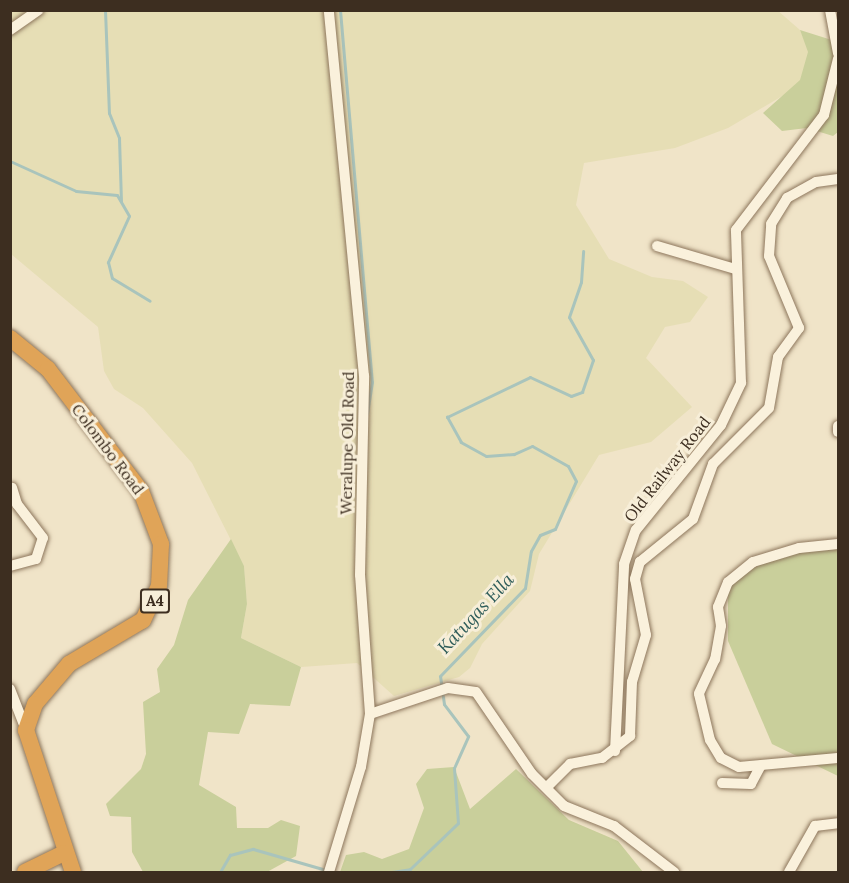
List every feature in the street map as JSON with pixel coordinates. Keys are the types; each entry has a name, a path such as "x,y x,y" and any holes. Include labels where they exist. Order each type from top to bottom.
{"highway":[{"name":"Colombo Road","path":"10,338 48,369 141,490 155,520 163,558 154,603 143,620 69,664 35,704 26,730"},
{"path":"26,730 64,853 74,873"},
{"path":"26,873 64,853"}],"street":[{"path":"10,30 39,10"},
{"name":"Weralupe Old Road","path":"329,10 343,111 364,376 360,575 370,714 361,767 330,870"},
{"path":"830,10 838,53"},
{"name":"Old Railway Road","path":"615,752 624,564 636,530 721,425 741,383 735,269 736,230 824,115 838,59"},
{"path":"547,787 570,764 615,752 630,736 632,682 646,635 635,579 640,562 693,519 713,464 769,408 778,357 799,328 769,256 771,224 787,198 816,182 838,179"},
{"path":"657,246 735,269"},
{"path":"838,426 838,432"},
{"path":"10,566 36,559 43,538 17,504 12,488"},
{"path":"838,544 799,548 753,562 728,582 718,607 721,626 715,659 699,694 711,740 721,758 739,767 838,758"},
{"path":"370,714 438,690 463,687 485,698 532,774 564,806 614,826 674,873"},
{"path":"10,689 26,730"},
{"path":"722,783 751,783 761,765"},
{"path":"789,873 815,826 838,823"}],"shaded area":[{"path":"777,10 800,30 809,52 801,80 789,92 728,128 675,148 584,163 576,205 609,259 652,277 683,281 708,297 690,322 665,327 646,358 692,407 651,442 599,455 539,554 530,591 482,644 470,668 459,677 394,696 357,663 301,667 241,638 247,604 244,566 192,463 143,408 114,389 104,371 98,327 11,254 10,11"}],"green space":[{"path":"800,30 838,42 838,132 833,136 807,128 782,131 763,113 800,80 808,52"},
{"path":"231,539 244,566 247,604 241,638 301,667 290,706 250,704 239,734 208,732 199,785 236,807 237,828 268,828 281,820 300,826 296,856 267,872 143,872 132,852 131,817 110,816 106,804 141,769 146,754 143,702 160,692 157,669 174,645 188,600"},
{"path":"838,541 838,776 772,744 728,641 728,581 769,559"},
{"path":"454,767 470,809 516,769 569,820 618,841 643,872 340,872 346,855 364,852 382,859 409,849 424,808 416,784 427,769"}],"waterway":[{"path":"105,10 109,113 119,138 121,201"},
{"path":"340,10 372,382 367,414"},
{"path":"10,161 76,191 117,195 129,216 108,262 112,278 150,301"},
{"name":"Katugas Ella","path":"392,872 410,869 458,823 454,768 468,736 444,704 440,676 525,588 531,551 540,535 555,529 576,481 568,466 532,446 514,454 486,456 461,442 447,417 530,377 571,396 582,392 593,360 569,317 581,282 583,251"},
{"path":"220,872 230,855 253,849 326,870"}]}
